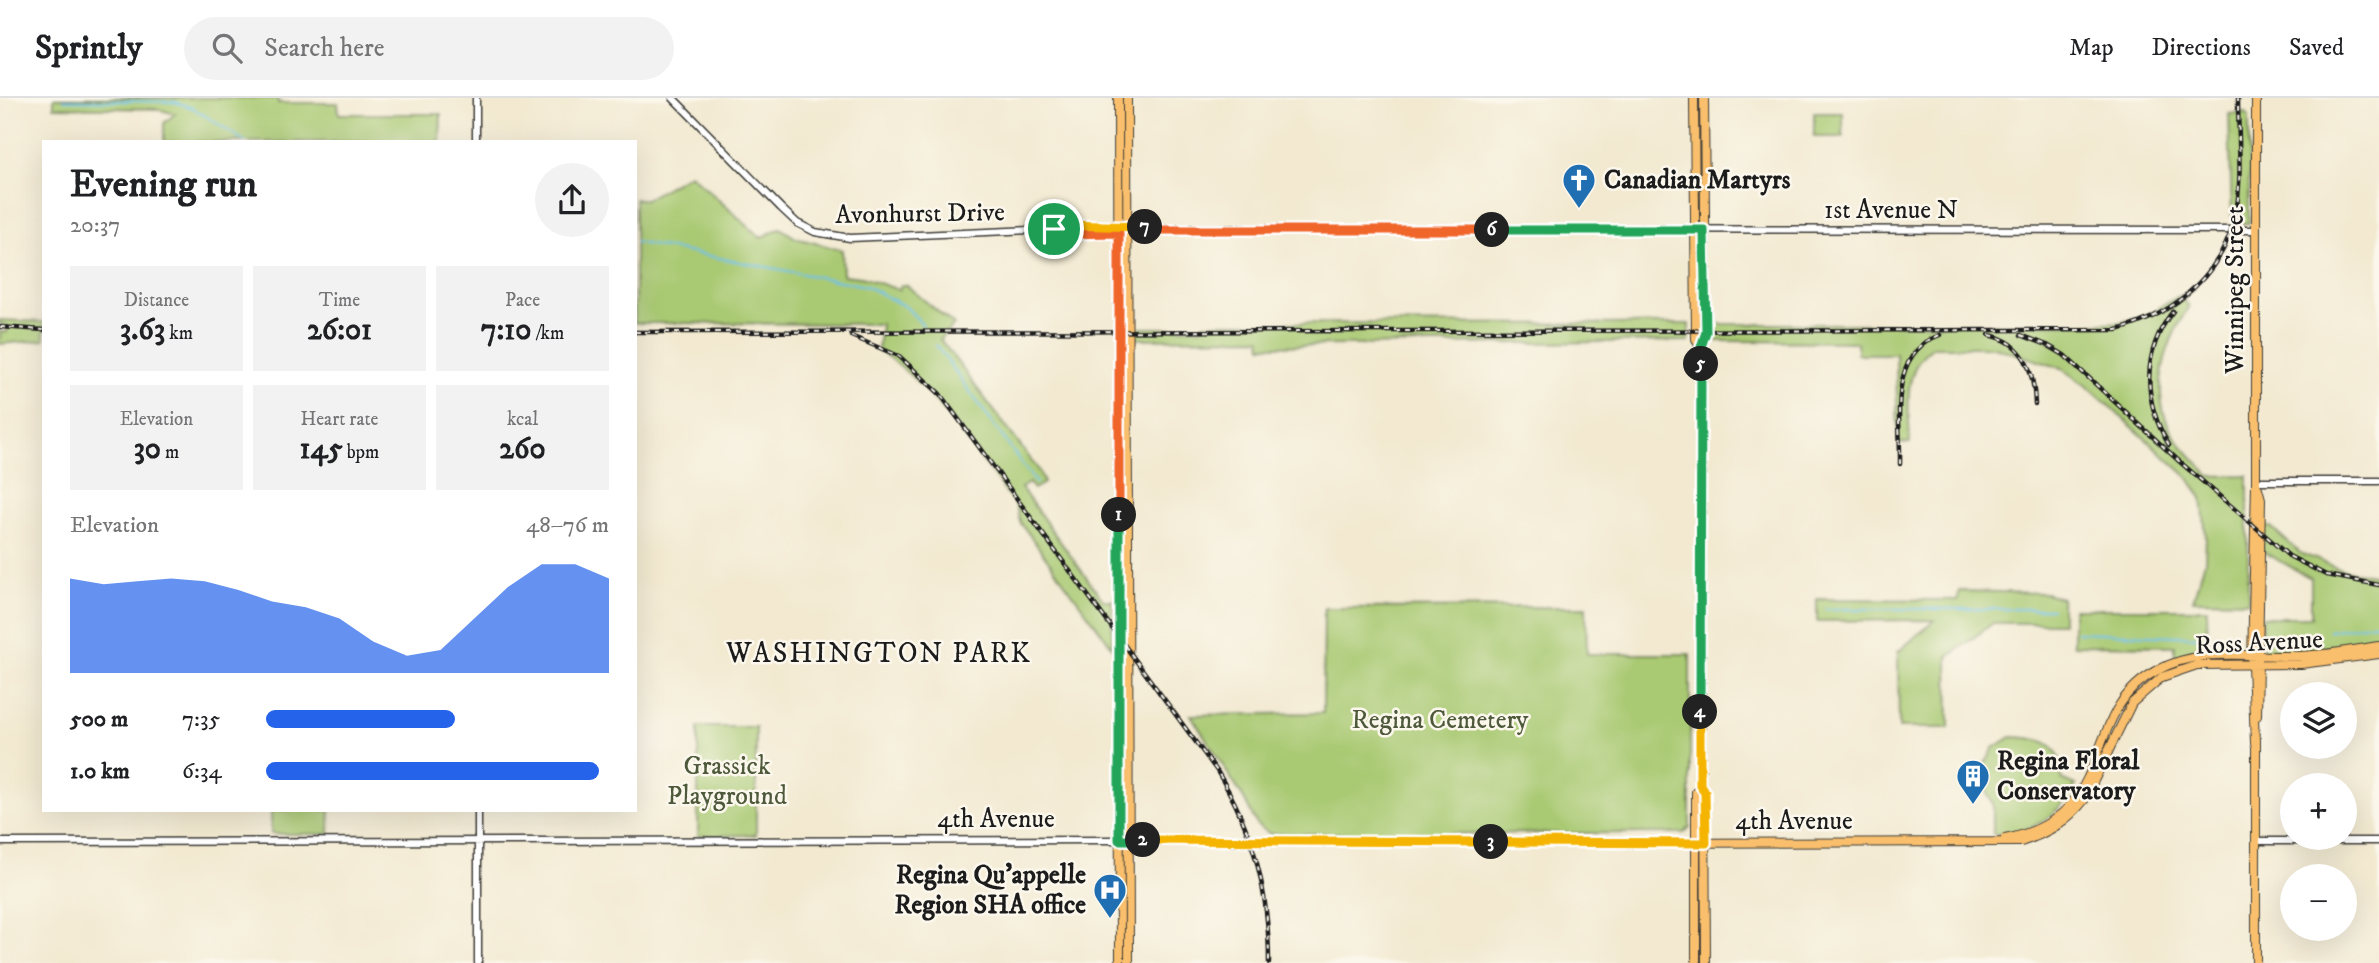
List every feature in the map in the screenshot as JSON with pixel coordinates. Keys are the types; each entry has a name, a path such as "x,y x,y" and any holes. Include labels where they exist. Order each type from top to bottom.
{"main road":[{"path":"1118,98 1123,229"},
{"path":"1120,963 1124,840 1123,229 1127,98"},
{"path":"1694,98 1700,230"},
{"path":"1696,963 1696,792 1700,785 1701,347 1696,339 1704,98"},
{"name":"Winnipeg Street","path":"2256,98 2256,481 2261,499 2255,660 2256,963"},
{"name":"Ross Avenue","path":"1992,841 2007,843 2034,838 2060,825 2075,812 2085,799 2132,703 2162,677 2197,665 2319,655 2379,646"},
{"name":"Ross Avenue","path":"2255,660 2301,664 2379,654"},
{"path":"1700,785 1705,792 1706,963"},
{"path":"1124,840 1129,963"},
{"name":"4th Avenue","path":"1124,840 1696,843 1992,841"}],"street":[{"path":"476,98 476,140"},
{"name":"Avonhurst Drive","path":"673,98 789,215 815,232 850,238 1054,229 1061,225 1123,229"},
{"name":"1st Avenue N","path":"1123,229 2256,230"},
{"path":"2256,481 2379,481"},
{"path":"478,812 478,963"},
{"name":"4th Avenue","path":"0,842 1124,840"},
{"path":"2256,841 2379,841"}],"green space":[{"path":"54,98 278,98 278,103 338,103 339,114 441,114 440,140 164,140 164,123 175,114 157,109 54,107"},
{"path":"1814,113 1843,113 1843,137 1814,137"},
{"path":"2245,113 2249,117 2249,223 2236,224 2232,218 2229,114"},
{"path":"690,174 761,238 780,228 796,238 842,250 843,275 862,277 899,290 901,285 906,285 954,325 940,339 1038,469 1044,483 1034,489 1029,483 1021,488 1103,600 1112,600 1112,647 1020,522 1016,506 953,422 918,383 878,350 881,324 637,323 637,199 646,199"},
{"path":"2179,296 2189,306 2166,354 2162,371 2162,406 2177,439 2210,476 2248,475 2248,601 2193,600 2205,561 2206,537 2202,498 2188,477 2088,387 2061,368 1994,347 1932,347 1922,356 1911,378 1908,403 1910,443 1898,443 1896,354 1857,354 1857,342 1710,341 1710,324 2120,322 2147,315"},
{"path":"0,320 42,322 42,340 0,344 0,332 7,332 8,326 0,324"},
{"path":"1203,323 1689,324 1689,341 1262,346 1261,338 1135,339 1135,328 1202,328"},
{"path":"2262,527 2271,527 2300,553 2343,570 2379,576 2379,641 2326,649 2265,651 2261,645 2262,617 2311,617 2311,578 2262,551"},
{"path":"1959,591 2045,593 2062,598 2062,623 1993,623 1948,657 1949,728 1899,728 1898,652 1935,620 1817,621 1817,599 1958,600"},
{"name":"Regina Cemetery","path":"1586,607 1587,654 1690,654 1690,827 1684,833 1270,834 1257,825 1244,799 1191,715 1323,713 1324,608"},
{"path":"2073,609 2207,609 2208,652 2175,658 2175,646 2073,645"},
{"name":"Grassick Playground","path":"698,727 756,727 756,835 698,836"},
{"path":"2011,737 2048,744 2059,757 2062,779 2076,785 2060,807 2042,822 2020,831 1993,834 1993,804 1984,788 1984,765 1994,748"},
{"path":"271,812 330,812 329,834 271,834"}],"waterway":[{"path":"64,100 175,102 193,108 243,140"},
{"path":"637,242 866,286 906,307 923,325"},
{"path":"936,345 1036,483"},
{"path":"1826,609 2052,609"},
{"path":"2329,631 2379,622"},
{"path":"2077,632 2200,637"},
{"path":"2271,638 2311,635"}],"railway":[{"path":"637,332 2117,330 2139,323 2179,301 2211,269 2223,250 2232,229 2237,206 2240,166 2238,98"},
{"path":"2169,445 2154,412 2149,377 2155,343 2173,311"},
{"path":"0,327 42,330"},
{"path":"1900,464 1899,408 1904,372 1923,344 1940,335"},
{"path":"1989,335 2011,344 2019,351 2029,370 2035,404"},
{"path":"2021,335 2064,355 2180,462 2289,556 2326,575 2379,585"},
{"path":"851,336 899,356 940,394 1217,771 1241,816 1257,863 1266,911 1269,963"}],"place":[{"name":"Canadian Martyrs","path":"1579,210"},
{"name":"Regina Floral Conservatory","path":"1973,806"},
{"name":"Regina Qu'appelle Region SHA office","path":"1110,920"}],"district":[{"name":"WASHINGTON PARK","path":"879,653"}],"route":[{"path":"1061,225 1143,225 1149,230 1704,230 1706,339 1701,347 1700,785 1705,792 1706,843 1119,840 1119,233 1062,234 1054,229 1061,225"}]}
